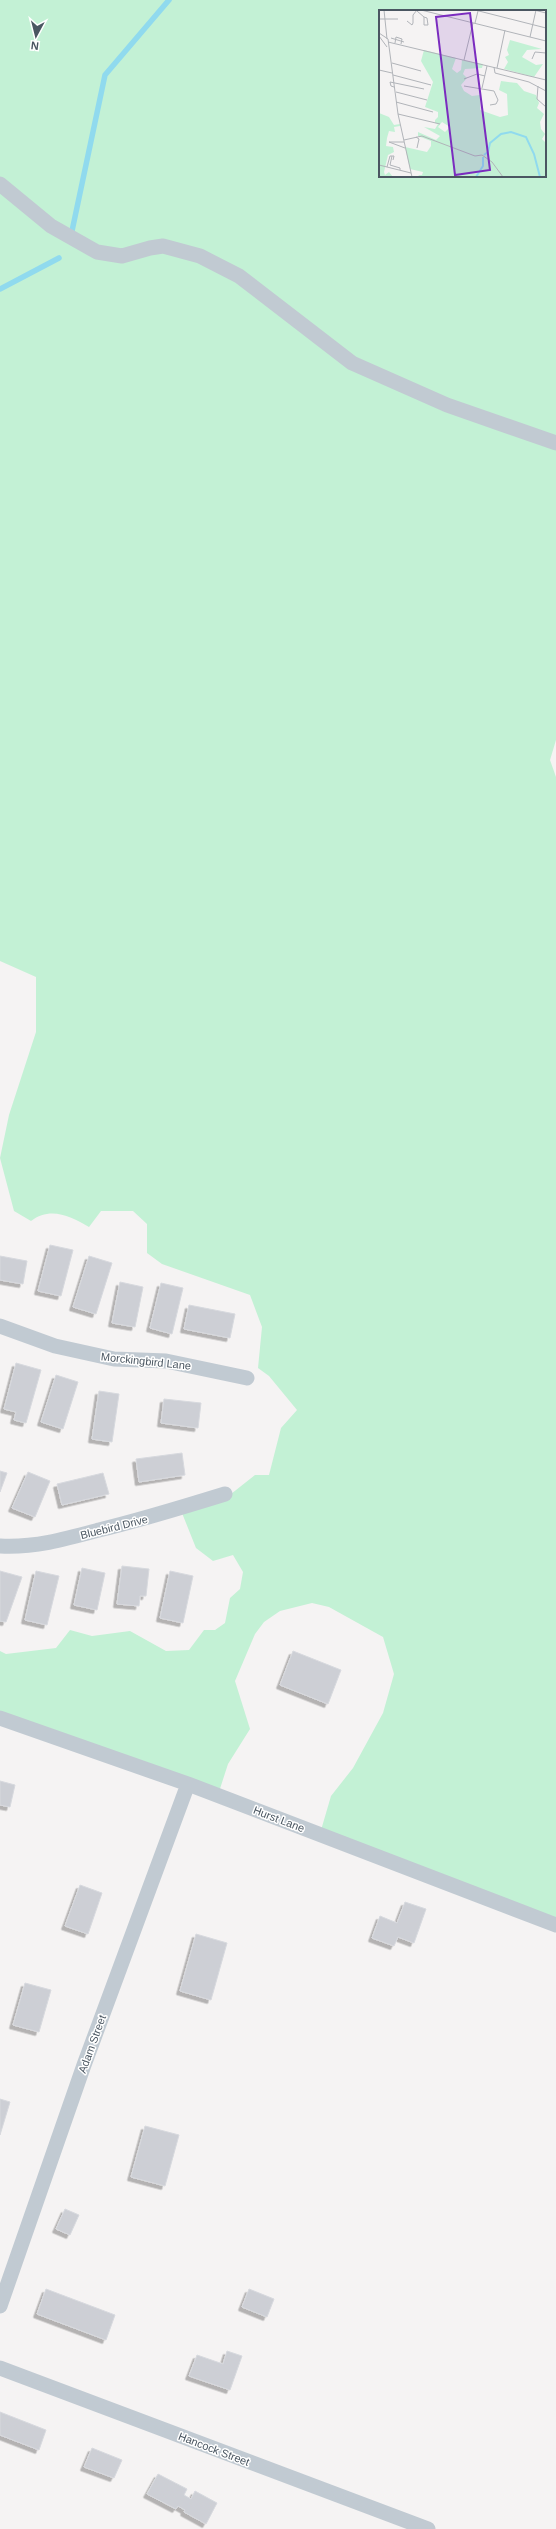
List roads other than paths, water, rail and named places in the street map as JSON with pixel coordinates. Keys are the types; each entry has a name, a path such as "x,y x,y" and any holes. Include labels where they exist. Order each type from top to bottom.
{"street":[{"path":"0,184 51,226 97,252 122,256 163,246 200,256 239,276 352,363 447,405 556,443"},
{"name":"Morckingbird Lane","path":"0,1326 55,1346 114,1360 166,1361 247,1378"},
{"name":"Bluebird Drive","path":"0,1546 18,1547 51,1542 152,1517 225,1494"},
{"name":"Hurst Lane","path":"0,1718 188,1784 556,1925"},
{"name":"Adam Street","path":"0,2306 84,2065 188,1784"},
{"name":"Hancock Street","path":"0,2368 428,2529"}],"waterway":[{"path":"72,231 105,75 169,0"},
{"path":"0,289 59,258"}]}
